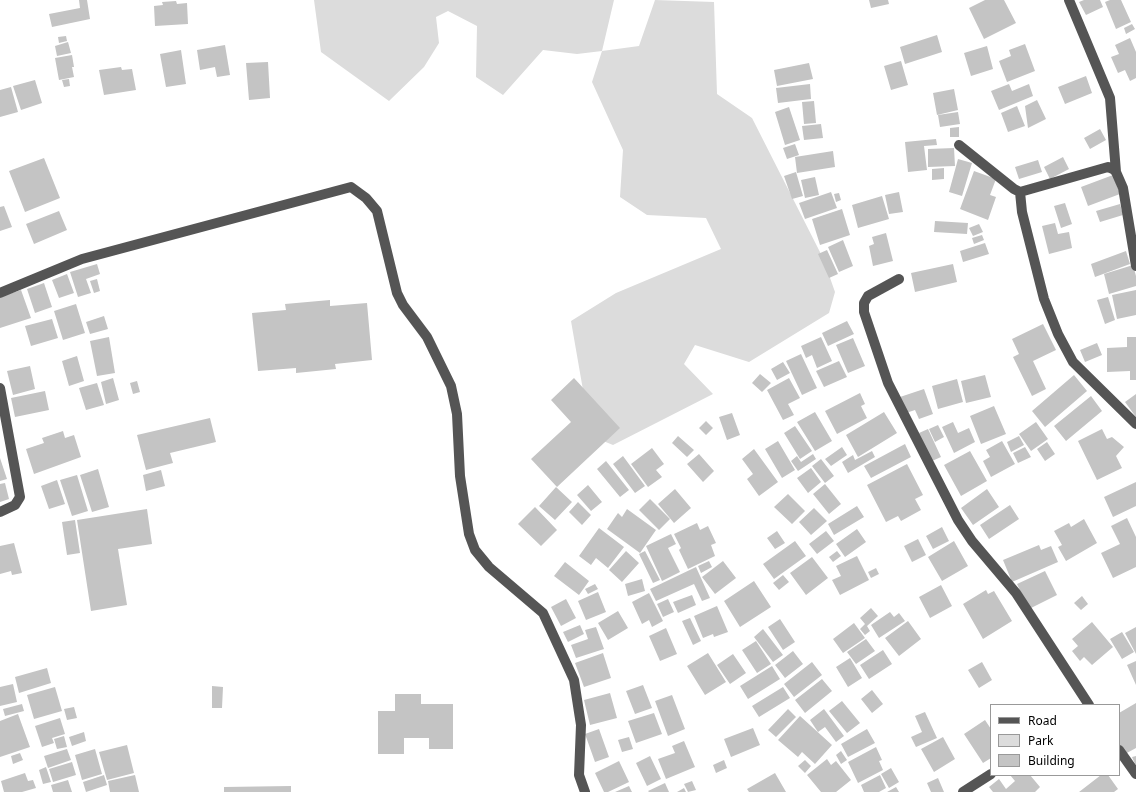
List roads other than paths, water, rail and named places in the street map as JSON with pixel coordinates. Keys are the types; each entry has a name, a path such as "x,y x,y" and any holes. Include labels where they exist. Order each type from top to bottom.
{"street":[{"path":"1069,0 1110,98 1116,172 1123,188 1136,266"},
{"path":"959,145 1014,189 1020,192 1108,167 1116,172"},
{"path":"0,293 82,259 351,187 366,198 377,211 397,294 403,305 427,337 451,386 457,414 460,476 471,539 475,550 488,567 542,613 574,680 582,725 579,775 585,792"},
{"path":"1020,192 1022,212 1044,299 1058,334 1073,362 1136,424"},
{"path":"899,279 868,296 864,303 864,312 888,383 958,520 972,542 1016,593 1089,704"},
{"path":"0,388 20,497 15,505 0,512"},
{"path":"1120,751 1136,774"},
{"path":"963,792 990,775"}]}
